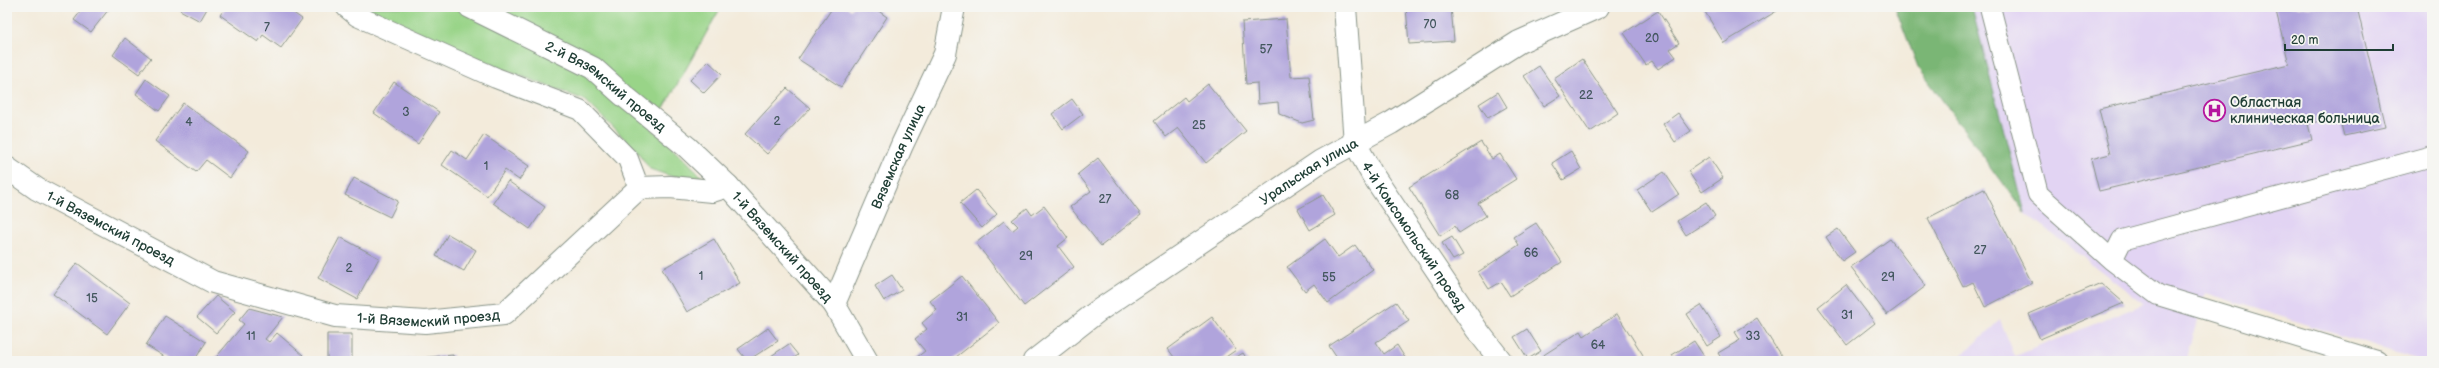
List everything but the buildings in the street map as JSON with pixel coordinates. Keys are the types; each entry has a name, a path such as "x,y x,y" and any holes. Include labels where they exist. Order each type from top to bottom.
{"street":[{"name":"2-й Вяземский проезд","path":"470,7 593,68 623,95 687,147 728,186"},
{"name":"Вяземская улица","path":"834,304 902,145 946,54 954,7"},
{"name":"4-й Комсомольский проезд","path":"1345,7 1355,143 1381,187 1501,361"},
{"name":"Уральская улица","path":"1034,361 1105,307 1321,161 1391,123 1519,42 1598,7"},
{"name":"1-й Вяземский проезд","path":"7,168 37,189 213,282 336,316 425,322 504,314 639,188 670,187 712,191 728,186 834,304 868,361"}],"lane":[{"path":"346,7 357,16 496,78 580,110 628,159 639,188"},
{"path":"1990,7 2038,194 2112,260 2158,295 2377,361"},
{"path":"2112,260 2122,240 2432,156"}],"shaded area":[{"name":"Областная клиническая больница","path":"1972,7 2432,7 2432,361 2422,361 2206,293 2186,361 1955,361 2000,320 2015,356 2144,304 2025,213"}],"green space":[{"path":"360,7 721,7 652,129 679,153 703,178 670,176 650,169 637,151 585,100 500,68"},
{"path":"1895,7 1972,7 2025,213 1918,67"}],"place":[{"name":"Областная клиническая больница","path":"2215,110"}]}
